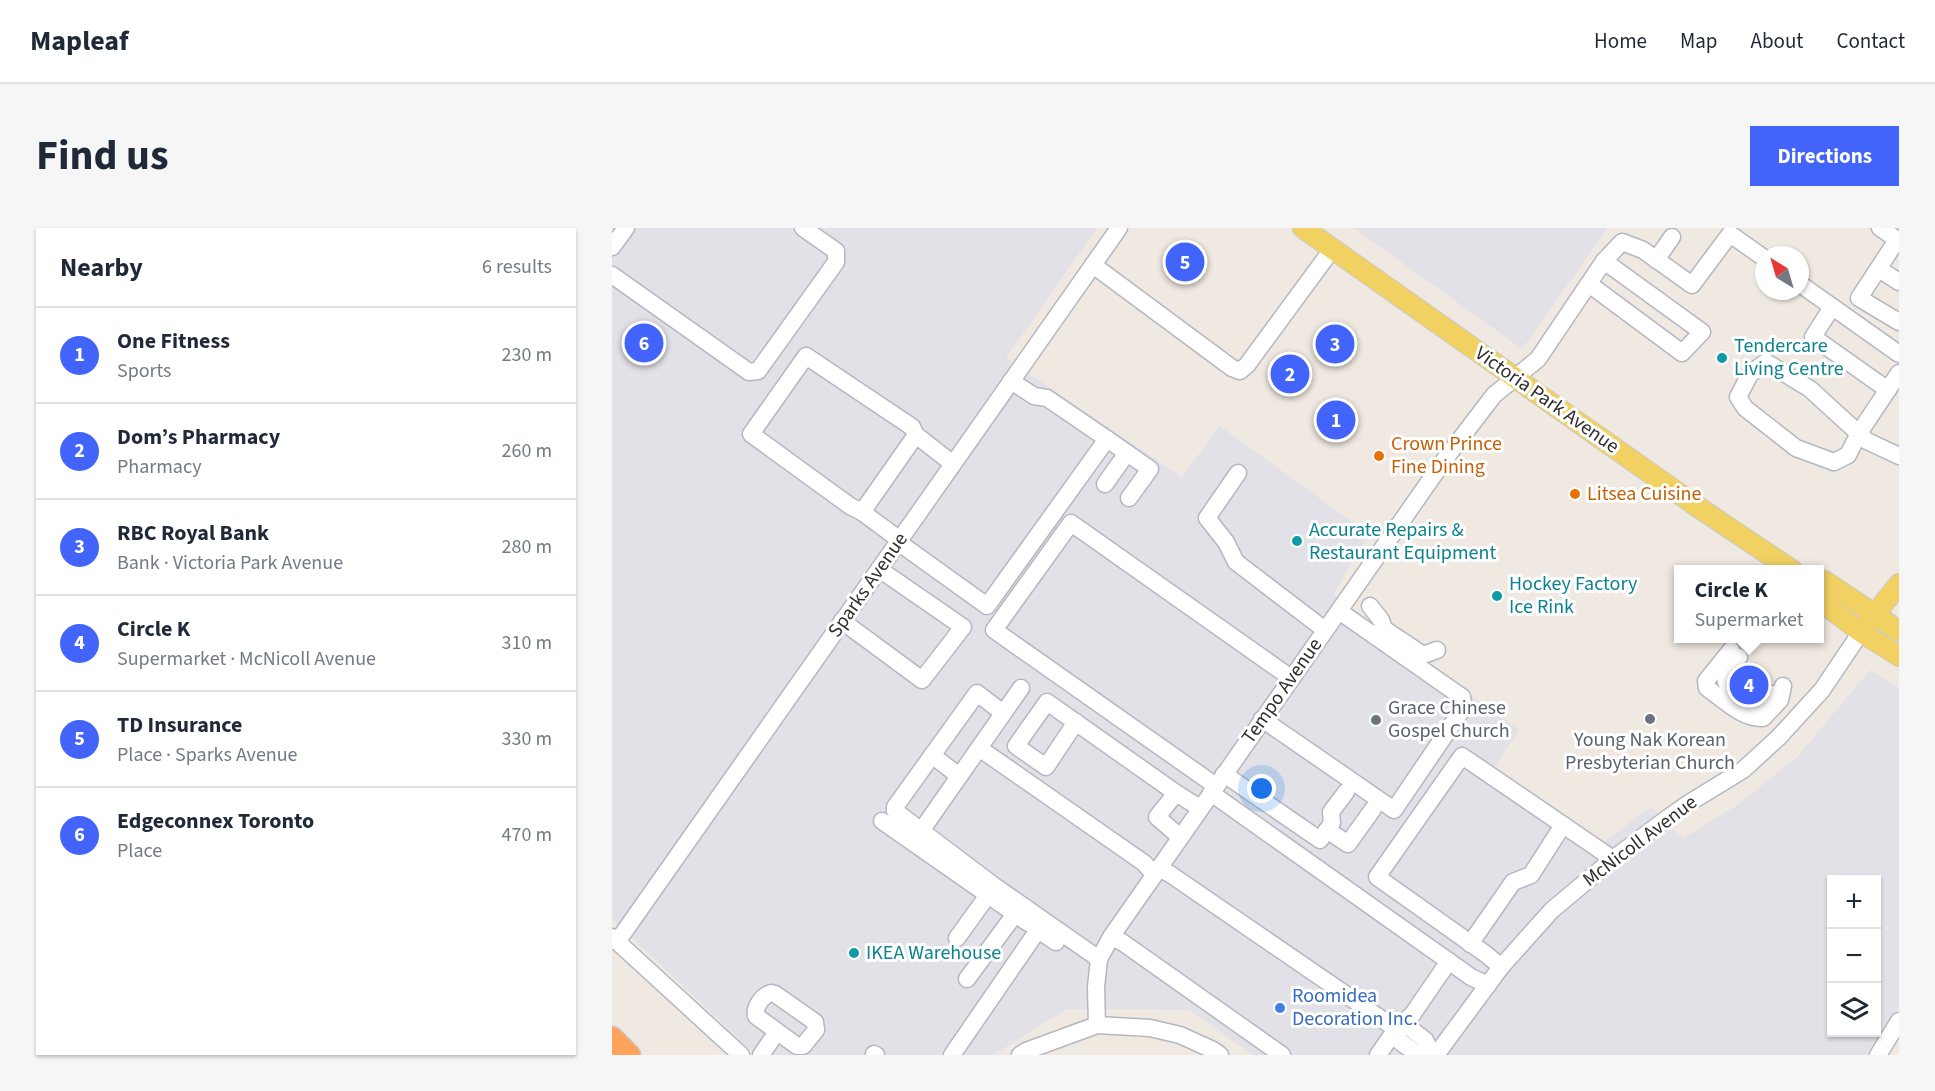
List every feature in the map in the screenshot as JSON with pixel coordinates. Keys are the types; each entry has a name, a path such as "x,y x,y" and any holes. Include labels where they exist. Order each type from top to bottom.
{"highway":[{"path":"612,1038 629,1055"}],"main road":[{"name":"Victoria Park Avenue","path":"1303,228 1698,507 1785,565"},
{"path":"1824,581 1899,631"},
{"name":"McNicoll Avenue","path":"1861,632 1899,584"},
{"path":"1824,604 1861,632 1899,656"}],"street":[{"path":"612,248 626,228"},
{"path":"612,275 748,372 758,370 836,262 836,251 803,228"},
{"name":"Sparks Avenue","path":"615,939 899,541 944,457 1011,381 1119,228"},
{"path":"1880,228 1898,240 1859,298 1899,322"},
{"path":"1672,237 1656,260 1692,285 1730,234 1755,252"},
{"name":"Tempo Avenue","path":"1097,1025 1098,964 1111,936 1466,431 1494,395 1538,359 1604,261 1622,242 1642,250 1656,260"},
{"path":"1093,265 1232,368 1240,370 1247,365 1333,248"},
{"path":"1589,284 1682,353 1702,332 1604,261"},
{"path":"1879,268 1899,282"},
{"path":"1809,291 1899,354"},
{"path":"1832,308 1813,337 1888,390"},
{"path":"944,457 916,435 912,428 806,356 751,434 850,506 862,512 987,606 1107,439"},
{"path":"1898,375 1859,433 1848,455 1834,462 1796,448 1745,408 1738,397 1750,374 1766,362 1810,389 1859,433 1867,441 1899,456"},
{"path":"1011,381 1034,396 1047,398 1150,469 1129,498"},
{"path":"862,512 916,435"},
{"path":"1105,484 1127,453"},
{"path":"1238,472 1207,518 1226,542 1236,562 1325,630"},
{"path":"1291,678 1071,523 994,630 1217,784 1449,961 1471,977 1488,985"},
{"path":"842,621 922,680 963,627 879,569"},
{"path":"1370,606 1381,620 1384,629 1417,652 1423,655 1437,650"},
{"path":"1262,719 1394,810 1464,707 1462,697 1339,611"},
{"name":"McNicoll Avenue","path":"1434,1055 1501,967 1552,910 1612,859 1689,803 1752,762 1778,738 1822,690 1861,632"},
{"path":"1736,652 1726,674 1725,681 1728,687 1758,707 1783,686 1780,700 1763,718 1745,715 1707,688 1706,681 1736,652"},
{"path":"921,831 1021,688"},
{"path":"1004,713 977,693 895,807 895,811 1098,964"},
{"path":"1076,722 1200,808"},
{"path":"979,748 1144,863 1156,871 1170,874 1396,1029 1398,1040 1418,1055"},
{"path":"932,755 960,776"},
{"path":"1501,967 1377,877 1462,756 1612,859"},
{"path":"1217,784 1320,840 1332,823 1331,812 1346,792"},
{"path":"1176,793 1157,817 1180,837"},
{"path":"1327,830 1348,844 1373,809"},
{"path":"882,821 1038,930 1098,964"},
{"path":"1470,944 1513,882 1531,875 1563,825"},
{"path":"957,938 988,896"},
{"path":"967,979 1015,914"},
{"path":"952,1055 1038,930"},
{"path":"1111,936 1282,1055"},
{"path":"615,939 741,1055"},
{"path":"1378,1055 1396,1029 1412,1015 1449,961"},
{"path":"1878,1055 1899,1021"},
{"path":"1020,1055 1097,1025 1150,1028 1180,1035 1220,1055"},
{"path":"1396,1029 1407,1026 1425,1040 1434,1055"},
{"path":"761,1055 777,1032"}],"shaded area":[{"path":"612,228 1097,228 1006,358 1182,477 1220,426 1369,534 1333,594 1519,730 1495,766 1602,843 1651,807 1683,838 1736,806 1797,757 1870,670 1899,689 1899,1007 1881,1032 1881,875 1827,875 1827,1037 1878,1037 1865,1055 1253,1055 1189,1010 1067,1009 993,1055 756,1055 612,919"},
{"path":"1354,228 1608,228 1522,349"}],"tunnel":[{"path":"1731,650 1736,643"}],"place":[{"name":"TD Insurance","path":"1185,262"},
{"name":"Edgeconnex Toronto","path":"644,343"},
{"name":"RBC Royal Bank","path":"1335,344"},
{"name":"Tendercare Living Centre","path":"1722,358"},
{"name":"Dom’s Pharmacy","path":"1290,374"},
{"name":"One Fitness","path":"1336,420"},
{"name":"Crown Prince Fine Dining","path":"1379,456"},
{"name":"Litsea Cuisine","path":"1575,494"},
{"name":"Accurate Repairs & Restaurant Equipment","path":"1297,541"},
{"name":"Hockey Factory Ice Rink","path":"1497,596"},
{"name":"Circle K","path":"1749,685"},
{"name":"Young Nak Korean Presbyterian Church","path":"1650,719"},
{"name":"Grace Chinese Gospel Church","path":"1376,720"},
{"name":"IKEA Warehouse","path":"854,953"},
{"name":"Roomidea Decoration Inc.","path":"1280,1008"}]}
